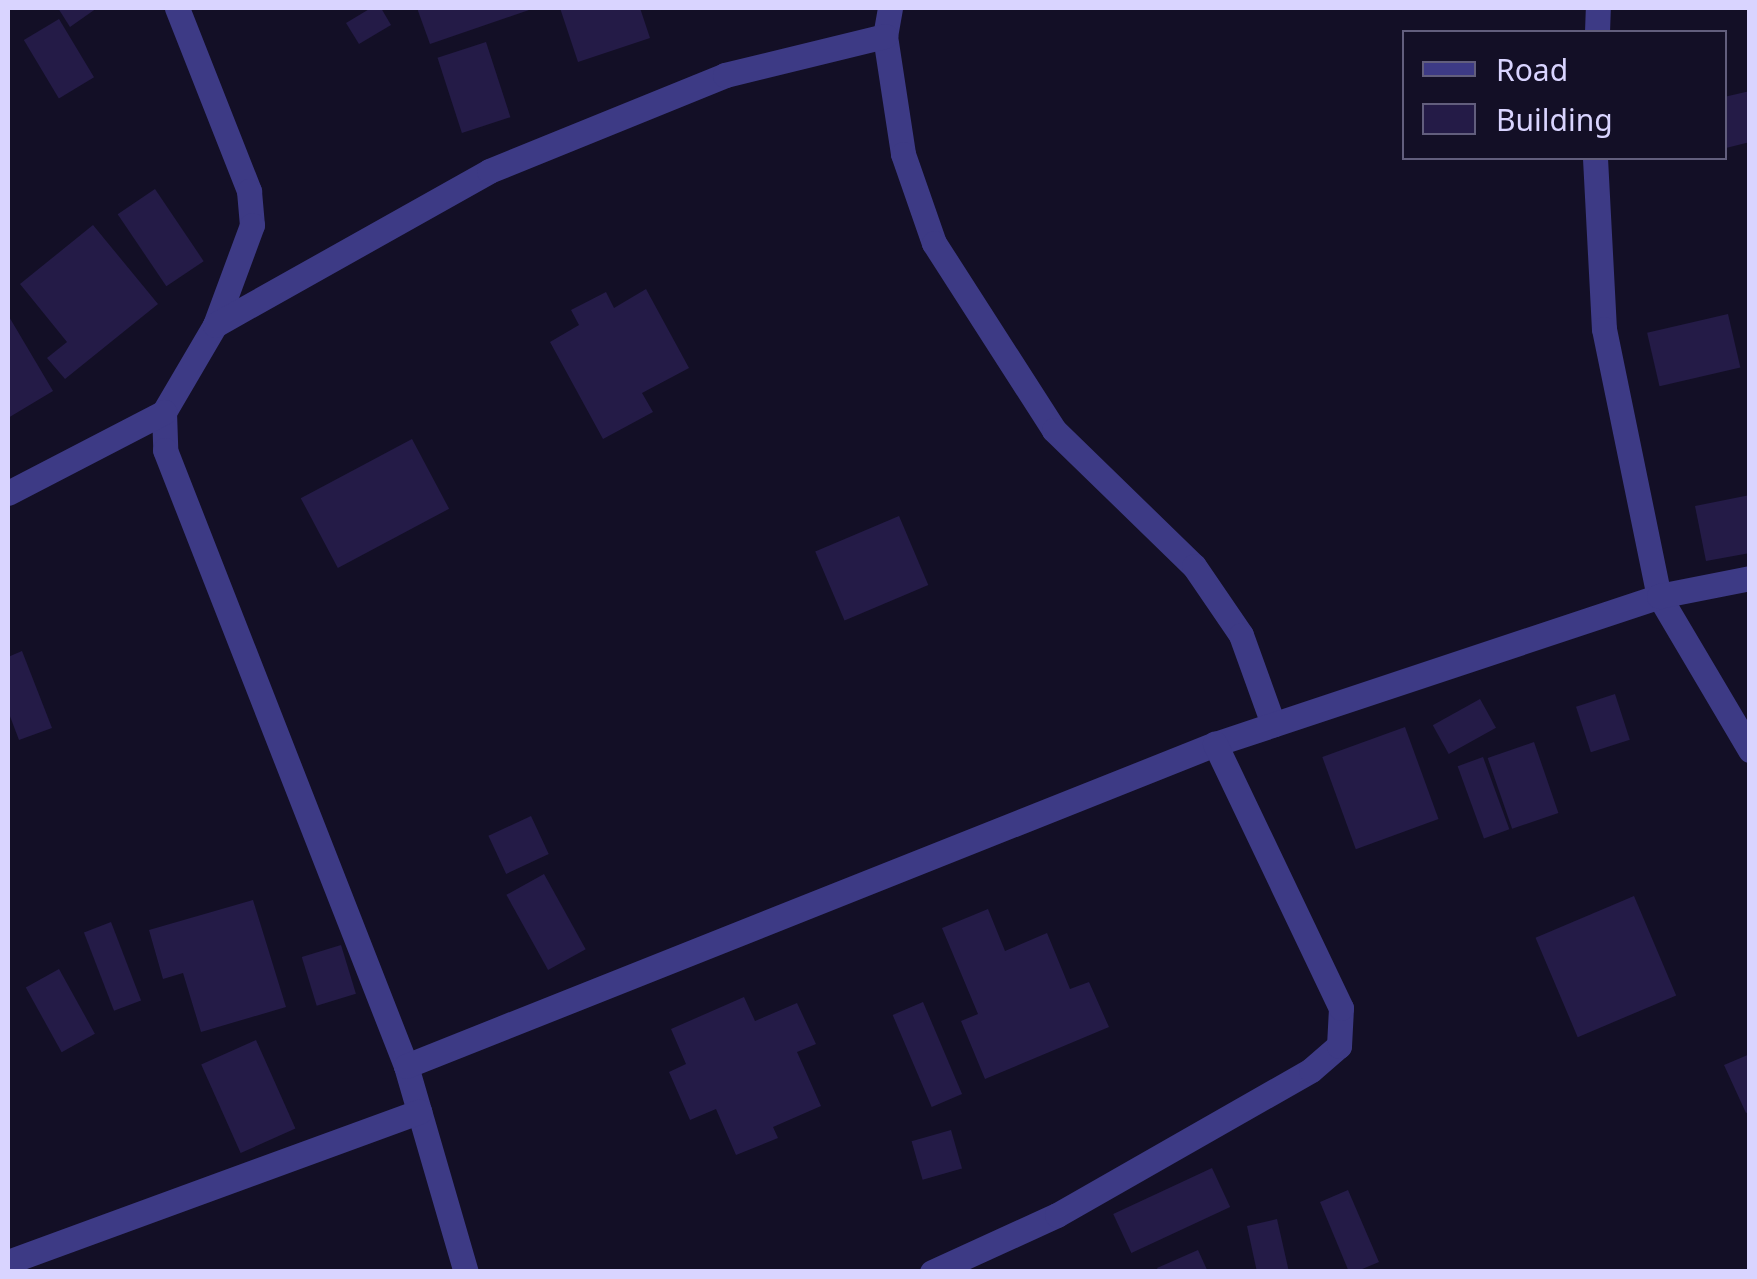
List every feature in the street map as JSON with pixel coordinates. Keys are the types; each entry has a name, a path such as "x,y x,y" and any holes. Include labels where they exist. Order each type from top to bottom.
{"street":[{"path":"177,8 249,191 246,251 215,325 164,412 164,450 406,1066 466,1272"},
{"path":"890,8 885,36 903,154 934,243 1054,430 1194,566 1241,635 1273,724"},
{"path":"215,325 489,171 724,75 885,36"},
{"path":"1594,160 1604,328 1659,596 1750,750"},
{"path":"8,493 164,412"},
{"path":"406,1066 1215,744 1659,596 1750,578"},
{"path":"932,1272 1057,1215 1311,1070 1340,1046 1341,1008 1215,744"},
{"path":"8,1262 419,1112"}],"building":[{"path":"58,8 97,8 70,27"},
{"path":"371,8 381,8 391,25 359,44 346,23"},
{"path":"417,8 527,8 529,10 430,44"},
{"path":"560,8 640,8 650,38 578,62"},
{"path":"59,19 94,77 59,98 24,40"},
{"path":"486,42 510,117 462,133 437,58"},
{"path":"1750,91 1750,142 1727,148 1727,96"},
{"path":"155,189 204,261 166,286 118,214"},
{"path":"93,225 158,304 65,379 47,358 67,342 20,284"},
{"path":"646,289 689,368 642,393 653,412 603,439 550,342 579,325 571,310 606,292 614,308"},
{"path":"1728,314 1740,368 1659,386 1647,333"},
{"path":"8,315 53,391 8,418"},
{"path":"412,439 449,509 338,568 301,498"},
{"path":"1750,495 1750,553 1706,561 1695,506"},
{"path":"899,516 928,585 845,621 815,552"},
{"path":"22,651 52,728 19,740 8,711 8,657"},
{"path":"1615,694 1630,740 1591,752 1576,707"},
{"path":"1480,699 1496,728 1449,754 1433,725"},
{"path":"1405,727 1439,819 1356,849 1322,757"},
{"path":"1534,742 1558,813 1512,829 1488,758"},
{"path":"1483,757 1509,829 1484,839 1458,766"},
{"path":"531,816 549,854 506,874 488,836"},
{"path":"544,874 586,949 548,970 506,895"},
{"path":"1634,896 1676,995 1578,1037 1536,938"},
{"path":"253,900 286,1007 201,1032 183,973 163,979 149,930"},
{"path":"988,909 1005,951 1047,933 1070,989 1089,982 1109,1027 985,1079 961,1021 978,1014 942,928"},
{"path":"111,922 141,1000 114,1011 84,932"},
{"path":"341,945 356,994 317,1006 302,957"},
{"path":"59,969 95,1034 62,1052 26,987"},
{"path":"744,997 755,1021 797,1003 816,1044 797,1052 821,1106 773,1127 778,1138 736,1155 716,1109 690,1120 669,1072 686,1064 671,1029"},
{"path":"923,1002 962,1094 932,1107 893,1015"},
{"path":"256,1040 295,1129 241,1153 201,1064"},
{"path":"1750,1054 1750,1111 1746,1113 1724,1065"},
{"path":"951,1130 962,1168 923,1180 912,1141"},
{"path":"1212,1168 1230,1207 1131,1253 1113,1214"},
{"path":"1348,1190 1379,1262 1355,1272 1349,1272 1320,1202"},
{"path":"1277,1219 1289,1272 1257,1272 1247,1226"},
{"path":"1198,1250 1208,1272 1159,1272 1157,1268"}]}
